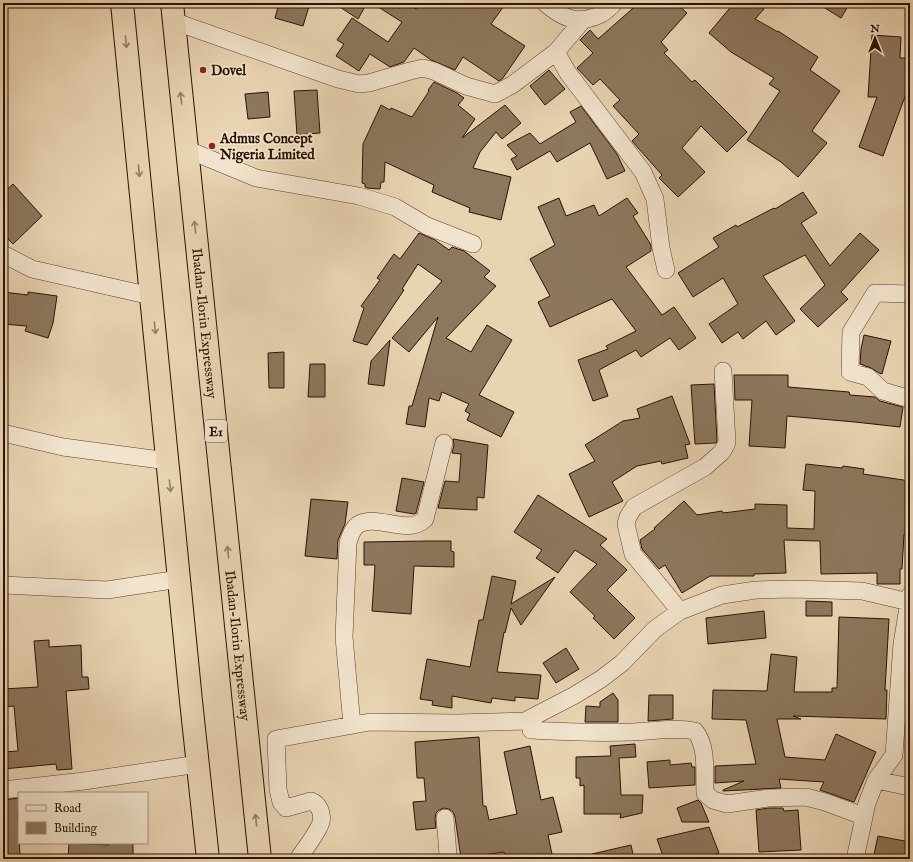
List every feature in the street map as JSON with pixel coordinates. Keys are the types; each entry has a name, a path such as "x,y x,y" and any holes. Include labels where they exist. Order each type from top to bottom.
{"highway":[{"path":"122,3 208,859"},
{"name":"Ibadan-Ilorin Expressway","path":"172,12 260,859"}],"street":[{"path":"545,3 556,13 570,20 583,20 600,15 614,3"},
{"path":"172,12 338,79 359,84 369,83 424,68 466,86 495,94 512,85 556,52 583,20"},
{"path":"556,52 568,73 643,172 654,199 661,248 666,270"},
{"path":"186,149 256,178 359,196 395,207 427,226 473,244"},
{"path":"3,254 32,269 151,296"},
{"path":"910,294 875,293 851,332 850,372 868,377 883,391 910,399"},
{"path":"680,611 633,554 626,524 628,516 634,507 705,467 725,448 727,442 724,371"},
{"path":"3,433 63,447 168,461"},
{"path":"352,725 344,637 348,543 351,532 358,524 368,522 412,526 420,524 425,519 444,443"},
{"path":"3,585 107,590 179,579"},
{"path":"298,859 321,822 321,814 316,803 311,801 286,808 281,802 278,789 276,739 370,722 458,723 525,721 602,679 622,662 655,629 680,611 722,595 756,590 791,589 862,591 910,599 902,644 894,755 876,780 867,803 855,859"},
{"path":"531,730 581,733 634,732 683,728 695,731 700,737 703,749 704,793 713,800 727,804 768,798 806,797 826,802 864,816"},
{"path":"3,790 84,781 198,764"},
{"path":"876,780 910,787"},
{"path":"445,818 448,854 446,859"}],"building":[{"path":"279,3 310,3 303,26 275,18"},
{"path":"334,3 367,3 358,19"},
{"path":"372,3 406,3 416,9 420,3 506,3 491,24 525,46 503,78 499,81 463,57 455,70 431,60 414,48 404,62 390,67 370,54 359,71 336,56 344,44 337,40 352,18 388,42 402,22"},
{"path":"639,3 676,3 687,13 661,42 668,50 664,53 692,82 695,80 747,132 727,152 701,126 682,148 705,172 678,197 659,178 662,175 632,141 639,134 613,106 620,100 600,79 593,85 577,68 593,53 580,40 590,30 598,39"},
{"path":"734,3 756,3 764,9 755,19 778,31 818,57 810,70 840,91 812,131 827,143 798,177 781,162 747,140 780,91 769,84 774,78 731,52 709,33"},
{"path":"817,3 850,3 841,18"},
{"path":"872,35 901,37 900,58 910,58 910,83 883,156 859,147 877,97 868,97"},
{"path":"549,70 565,89 545,105 530,86"},
{"path":"434,82 464,98 458,105 475,119 462,138 505,105 521,123 502,139 496,132 480,152 473,168 511,177 501,220 469,212 470,208 432,192 434,185 385,162 384,182 381,182 380,189 367,188 365,187 365,184 362,183 363,144 381,105 390,110 391,108 412,117"},
{"path":"317,90 320,133 297,135 294,91"},
{"path":"268,92 270,117 248,119 245,94"},
{"path":"581,106 617,154 625,171 607,179 590,143 557,162 550,151 517,170 511,159 517,156 507,145 530,133 540,144 576,122 570,112"},
{"path":"13,184 42,216 13,244 3,234 3,193"},
{"path":"803,192 817,213 801,223 830,266 860,233 879,250 841,292 848,299 818,327 800,309 825,285 805,255 763,276 795,321 776,335 766,321 743,339 738,332 722,343 709,324 738,304 723,278 693,297 678,273 719,247 713,238 736,225 737,227 774,208 775,209"},
{"path":"559,198 566,216 594,205 599,216 627,198 638,213 633,216 651,245 651,251 626,267 662,315 674,307 696,338 679,350 670,338 641,357 636,350 599,370 608,396 593,401 578,360 608,349 606,346 636,331 612,299 550,327 538,302 550,296 530,259 555,245 538,207"},
{"path":"419,233 435,240 449,250 452,247 464,251 490,271 484,277 496,286 446,338 471,352 487,325 512,340 479,395 514,412 501,437 467,420 470,414 465,411 469,404 442,392 439,401 429,398 425,427 406,424 409,406 412,406 438,317 409,352 392,338 442,281 418,264 402,289 404,290 367,345 353,341 364,308 361,306 380,280 377,278 394,254 400,259"},
{"path":"3,292 28,295 28,292 57,296 53,323 48,338 25,331 27,326 3,324"},
{"path":"864,335 891,341 882,374 860,364"},
{"path":"390,340 384,386 368,384 371,361"},
{"path":"284,352 284,388 269,388 268,353"},
{"path":"310,364 325,364 325,397 308,397"},
{"path":"734,375 788,375 788,387 849,392 850,395 875,397 880,401 903,407 900,427 787,416 785,448 749,446 752,400 735,400"},
{"path":"714,384 717,441 716,443 695,444 691,385"},
{"path":"672,396 690,444 685,445 688,458 662,464 661,461 637,466 612,482 623,501 589,517 569,474 595,461 585,445 623,421 640,418 637,409"},
{"path":"453,439 488,445 484,498 477,497 477,510 438,508 445,481 459,482 461,454 452,453 454,445"},
{"path":"806,464 864,469 863,474 910,481 908,508 910,508 910,535 904,534 900,584 877,584 877,573 821,574 820,541 784,540 786,573 754,574 754,576 710,576 682,593 665,565 659,569 642,549 640,540 655,529 654,528 684,501 697,515 722,511 723,513 755,509 755,504 787,505 787,528 814,529 815,491 803,490"},
{"path":"402,478 424,482 416,513 414,514 396,511"},
{"path":"538,495 607,539 600,545 627,570 607,590 635,618 614,639 593,618 595,616 570,592 597,564 575,550 558,573 536,558 542,550 514,532"},
{"path":"311,499 348,502 345,524 338,540 337,559 305,556"},
{"path":"451,541 451,551 454,552 454,567 414,566 411,614 372,611 375,565 364,565 364,542"},
{"path":"492,576 516,581 511,604 555,577 521,625 511,608 505,633 504,632 497,672 541,675 538,699 515,697 515,701 492,698 491,703 452,696 452,708 432,705 433,701 420,699 427,659 470,667 479,620 483,620"},
{"path":"806,601 832,602 832,616 806,616"},
{"path":"764,611 766,638 708,644 706,618"},
{"path":"839,617 889,619 885,690 887,690 886,719 793,716 801,719 777,719 785,757 825,760 836,734 876,752 854,802 820,790 824,782 779,779 781,788 723,791 744,781 715,783 715,766 756,764 746,720 712,719 713,690 767,691 771,654 797,657 794,692 832,692 832,688 837,688"},
{"path":"49,640 49,647 81,645 82,677 88,677 89,689 66,691 72,769 57,770 56,764 3,769 3,752 18,751 14,706 3,707 3,689 38,687 34,641"},
{"path":"566,648 579,669 556,683 543,663"},
{"path":"613,693 618,700 618,722 585,722 586,706 600,707 600,702"},
{"path":"649,695 673,695 673,719 648,721"},
{"path":"479,737 483,806 486,806 489,820 517,814 504,752 530,746 541,800 553,797 562,832 548,835 553,859 505,859 504,852 461,858 455,817 453,812 449,809 444,808 436,813 436,828 416,830 413,802 426,801 424,778 417,778 415,742"},
{"path":"635,744 636,757 619,758 621,795 643,795 642,813 620,818 621,814 584,814 584,785 580,786 580,778 576,778 576,757 611,756 610,746"},
{"path":"670,760 670,765 691,763 692,767 695,767 695,785 649,788 647,762"},
{"path":"18,798 18,844 19,844 20,855 3,856 3,800"},
{"path":"698,800 701,803 709,822 682,822 677,808"},
{"path":"783,808 784,811 798,810 801,850 759,852 756,810"},
{"path":"709,827 719,853 704,859 664,859 657,839"},
{"path":"878,836 910,842 910,859 873,859"},
{"path":"69,844 133,844 133,859 68,859"},
{"path":"631,845 634,859 593,859 592,854"}],"place":[{"name":"Dovel","path":"203,70"},
{"name":"Admus Concept Nigeria Limited","path":"212,146"}]}
